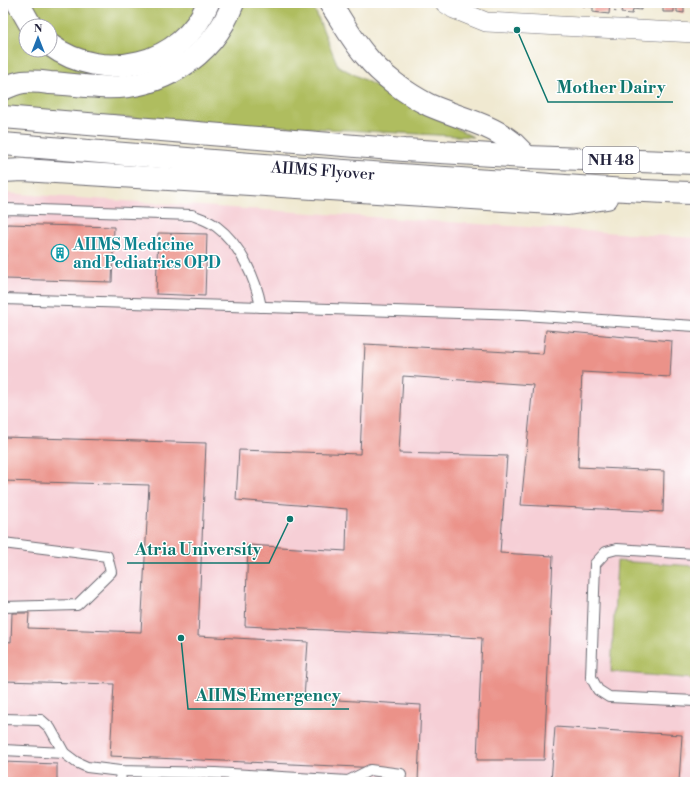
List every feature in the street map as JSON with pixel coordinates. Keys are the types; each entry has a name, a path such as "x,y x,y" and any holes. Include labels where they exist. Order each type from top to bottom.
{"main road":[{"path":"18,3 26,18"},
{"path":"58,50 86,63 112,66 138,63 162,54 183,38 200,18 208,3"},
{"path":"3,89 24,82 114,88 143,84 158,79 184,66 206,47 224,24 234,3"},
{"path":"330,3 367,58 398,86 428,104 455,114 500,135 512,142 527,157"},
{"path":"3,117 404,150 527,157"},
{"name":"AIIMS Flyover","path":"3,144 352,173 562,185 644,192"},
{"name":"NH 48","path":"527,157 695,163"},
{"path":"3,171 23,170 568,204 644,192 695,193"}],"street":[{"path":"445,3 454,9 486,22 695,33"}],"lane":[{"path":"3,211 8,209 192,215 216,226 230,239 248,267 259,295 261,307"},
{"path":"3,299 524,315 695,326"},
{"path":"3,543 107,556 110,572 77,605 3,607"},
{"path":"695,554 617,549 606,552 595,564 591,677 598,690 609,696 695,701"},
{"path":"3,719 41,720 50,728 64,753 76,762 87,767 215,778 348,781 370,770 401,774 400,782"},
{"path":"3,750 64,753"},
{"path":"120,771 121,782"}],"shaded area":[{"path":"3,193 695,238 695,782 3,782"}],"green space":[{"path":"3,3 312,3 338,66 473,137 3,111"},
{"path":"617,561 695,566 695,679 611,672"}],"building":[{"path":"583,3 610,3 609,14 593,12 593,7 582,6"},
{"path":"610,3 642,3 641,10 633,9 632,14 621,13 622,5"},
{"path":"663,3 689,3 688,5 684,5 684,13 677,12 677,8 674,8 674,12 663,12"},
{"name":"AIIMS Medicine and Pediatrics OPD","path":"7,224 114,227 112,282 5,279"},
{"path":"158,233 207,234 205,296 156,294"},
{"path":"546,330 672,341 670,377 582,372 578,467 664,471 663,512 521,505 533,385 403,376 399,453 507,456 500,553 553,556 544,760 477,760 482,638 245,626 248,545 346,551 347,509 236,500 239,450 360,454 365,344 543,354"},
{"path":"3,437 206,443 198,636 308,642 304,698 421,705 418,782 403,782 403,769 110,756 114,684 3,681 3,641 11,642 12,613 29,613 28,628 141,632 149,485 3,481"},
{"path":"555,727 682,735 679,782 551,782"},
{"path":"694,752 695,782 692,782"},
{"path":"3,762 57,764 57,782 3,782"}],"place":[{"name":"Mother Dairy","path":"517,30"},
{"name":"AIIMS Medicine and Pediatrics OPD","path":"60,253"},
{"name":"Atria University","path":"290,519"},
{"name":"AIIMS Emergency","path":"181,638"}]}
